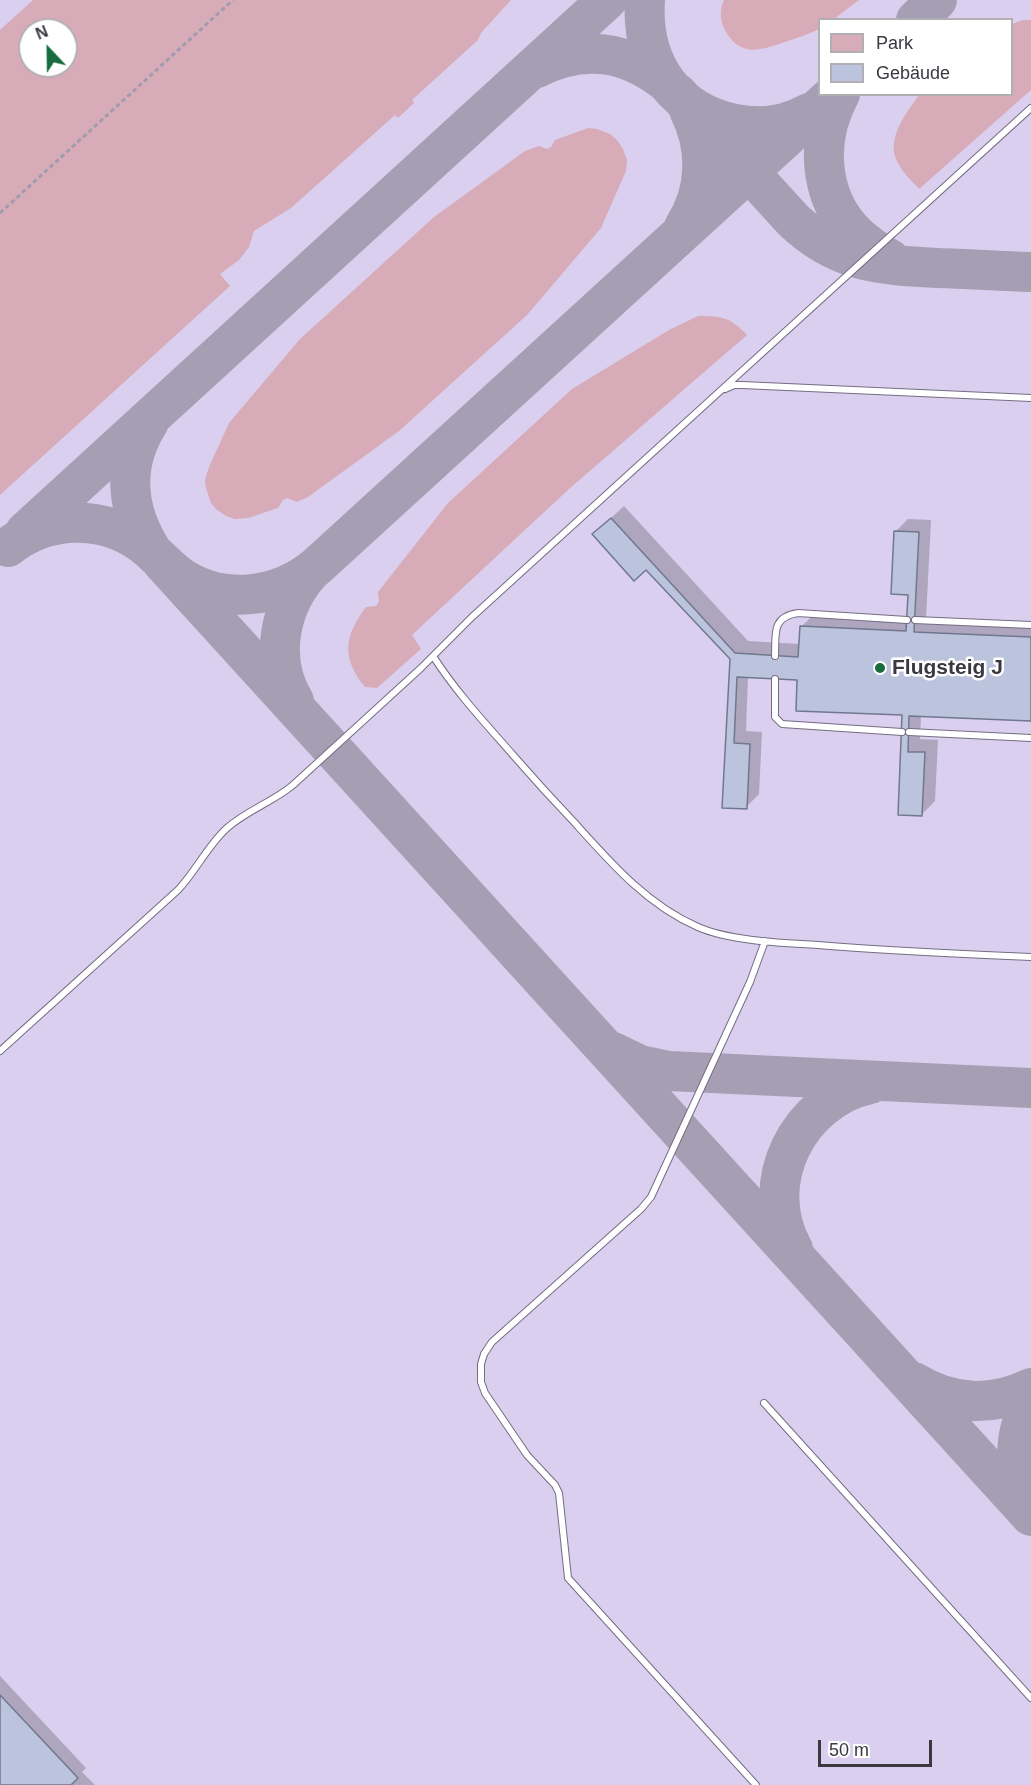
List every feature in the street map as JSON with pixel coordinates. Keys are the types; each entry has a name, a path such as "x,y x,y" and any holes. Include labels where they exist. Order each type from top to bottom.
{"lane":[{"path":"0,1051 178,890 195,870 216,838 249,812 280,796 467,622 1031,108"},
{"path":"717,394 726,388 742,385 1031,398"},
{"path":"774,656 776,628 780,620 787,615 798,613 1031,625"},
{"path":"433,656 449,680 589,840 639,889 672,914 699,928 765,941 891,951 1031,957"},
{"path":"775,679 775,717 782,724 1031,738"},
{"path":"756,1785 568,1578 559,1493 517,1441 485,1393 480,1373 484,1354 492,1342 641,1209 651,1197 745,992 765,941"},
{"path":"764,1403 1031,1698"}],"path":[{"path":"0,213 233,0"}],"shaded area":[{"path":"0,0 1031,0 1031,1785 0,1785"}],"green space":[{"path":"33,0 511,0 481,33 478,40 412,100 414,103 398,118 395,115 291,208 254,231 249,247 239,260 220,274 230,286 0,495 0,30"},
{"path":"724,0 859,0 835,18 818,18 818,30 815,31 770,47 754,50 739,46 732,40 722,24 721,8"},
{"path":"1031,20 1031,90 919,189 906,175 894,151 896,134 904,117 918,96 1013,96 1013,24"},
{"path":"588,128 610,134 617,140 627,160 626,171 601,228 527,315 399,431 308,497 297,502 287,498 278,508 248,518 235,519 216,509 211,503 205,480 229,423 300,339 434,217 525,151 539,146 547,149 555,140"},
{"path":"698,316 725,319 736,324 747,335 569,489 412,635 421,649 377,688 365,687 357,676 349,656 348,647 353,628 366,607 376,606 379,602 378,592 448,503 572,389 669,330"}],"building":[{"name":"Flugsteig J","path":"611,518 735,653 798,657 800,626 906,631 908,595 891,594 894,531 919,532 914,632 1031,637 1031,721 909,716 908,752 925,752 922,816 898,815 902,715 796,711 797,680 737,677 734,743 750,744 747,809 722,808 730,659 646,570 634,581 592,534"},
{"path":"0,1695 78,1778 71,1785 0,1785"}],"taxiway":[{"path":"25,532 607,0"},
{"path":"645,0 646,33 656,64 667,83 697,109 733,124 753,126 791,121 809,113"},
{"path":"918,18 937,0"},
{"path":"537,68 554,60 572,56 605,54 636,64 667,83"},
{"path":"677,93 793,220 826,245 843,253 878,263 1031,272"},
{"path":"8,547 22,537 54,525 88,523 105,526 137,540 179,576 213,591 231,594 267,592 301,578 316,567 832,96"},
{"path":"839,96 831,113 824,154 825,174 830,193 838,212 850,228 866,243 890,259"},
{"path":"684,227 697,199 702,169 699,139 689,110"},
{"path":"149,422 134,455 130,489 137,522 154,554"},
{"path":"162,562 1031,1516"},
{"path":"294,701 281,667 281,632 292,598 313,569"},
{"path":"613,1052 640,1065 669,1071 1031,1088"},
{"path":"793,1249 783,1224 779,1198 782,1172 791,1148 804,1126 822,1107 845,1093 870,1084"},
{"path":"914,1382 943,1395 972,1401 1002,1398 1031,1388"},
{"path":"1031,1401 1021,1427 1017,1455 1020,1483 1031,1510"}],"place":[{"name":"Flugsteig J","path":"880,668"}]}
